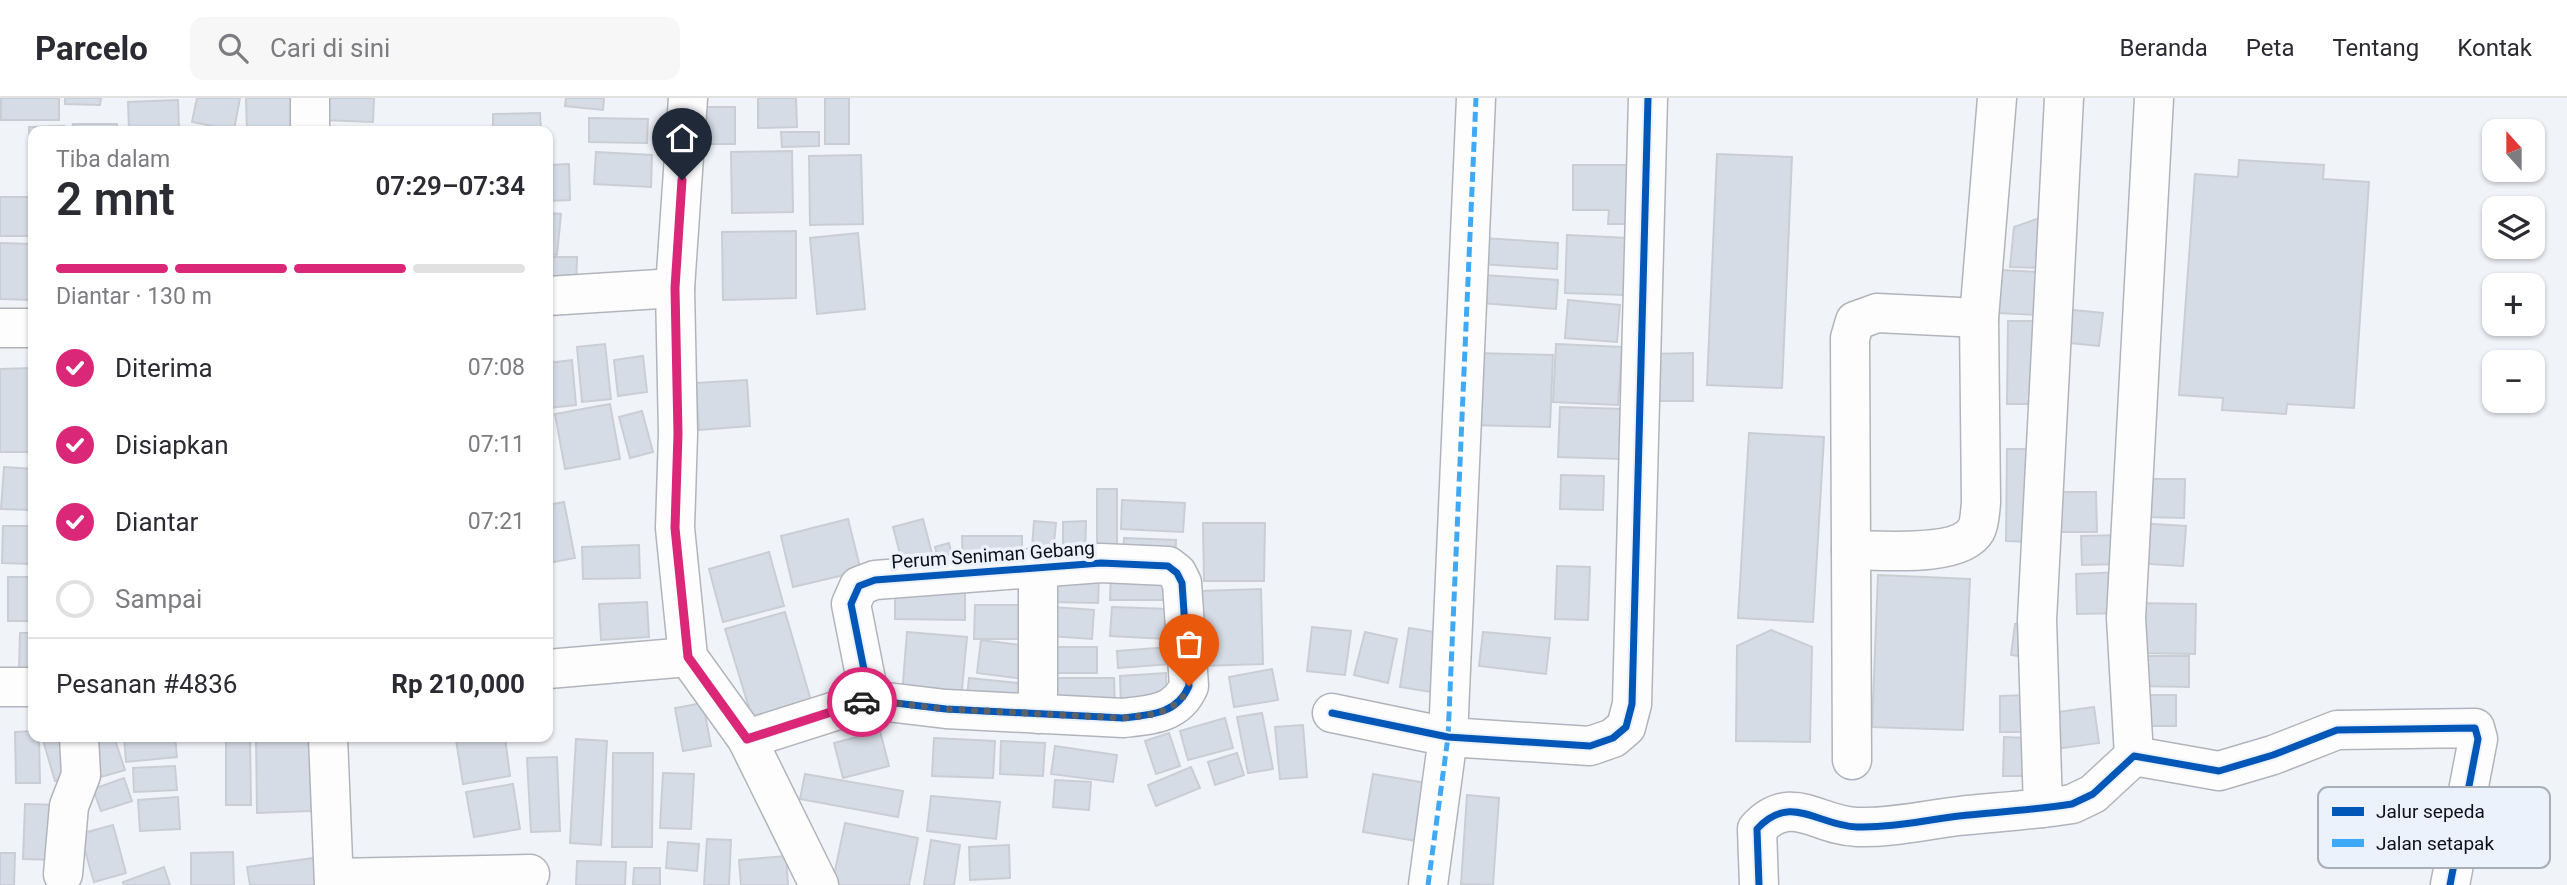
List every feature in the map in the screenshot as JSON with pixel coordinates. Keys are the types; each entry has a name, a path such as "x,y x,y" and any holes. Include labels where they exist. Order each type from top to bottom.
{"street":[{"path":"310,98 310,126"},
{"path":"688,98 675,288 678,434 675,528 688,657 747,739 819,885"},
{"path":"1428,885 1448,737 1476,98"},
{"path":"1332,713 1448,737 1590,746 1613,738 1626,727 1632,704 1648,98"},
{"path":"1851,550 1939,549 1962,544 1977,529 1981,503 1979,318 1997,98"},
{"path":"2043,808 2037,620 2064,98"},
{"path":"2134,756 2126,618 2154,98"},
{"path":"553,296 675,288"},
{"path":"1852,760 1850,338 1855,321 1877,313 1979,318"},
{"path":"0,328 28,328"},
{"name":"Perum Seniman Gebang","path":"747,739 870,700 1123,718 1153,715 1175,707 1183,699 1189,686 1182,583 1177,573 1168,566 1101,563 884,579 859,586 851,604 870,700"},
{"name":"Perum Seniman Gebang","path":"1038,569 1038,713"},
{"path":"553,669 688,657"},
{"path":"0,687 28,687"},
{"path":"2134,756 2218,771 2273,755 2337,730 2475,728 2478,739 2469,787"},
{"path":"63,874 69,806 80,775 79,742"},
{"path":"328,742 334,881 530,874"},
{"path":"1759,885 1757,829 1783,811 1797,811 1855,827 1912,824 2072,804 2093,794 2134,756"}],"building":[{"path":"1,98 59,98 59,120 1,120"},
{"path":"65,98 101,98 100,105 65,104"},
{"path":"197,98 240,98 235,126 192,122"},
{"path":"246,98 293,98 293,126 247,126"},
{"path":"323,98 374,98 373,122 322,120"},
{"path":"566,98 604,98 603,110 565,106"},
{"path":"758,98 796,98 797,127 758,128"},
{"path":"825,98 849,98 849,144 825,144"},
{"path":"178,100 179,126 129,126 128,102"},
{"path":"704,107 735,107 735,144 704,144"},
{"path":"540,113 541,126 493,126 493,114"},
{"path":"589,118 648,119 647,143 589,142"},
{"path":"73,124 117,124 117,126"},
{"path":"781,132 819,132 819,146 782,147"},
{"path":"792,151 793,212 732,213 731,152"},
{"path":"596,152 652,155 651,187 594,184"},
{"path":"1717,154 1792,157 1782,388 1707,385"},
{"path":"861,155 863,224 810,225 809,156"},
{"path":"2239,160 2324,165 2323,179 2369,182 2354,408 2287,404 2286,414 2222,410 2223,398 2179,395 2195,174 2238,177"},
{"path":"569,164 570,200 553,201 553,165"},
{"path":"1573,165 1635,165 1635,224 1608,224 1609,210 1573,210"},
{"path":"0,197 28,197 28,236 0,236"},
{"path":"553,213 561,214 557,255 553,255"},
{"path":"2048,215 2046,268 2010,267 2014,227"},
{"path":"796,231 796,298 723,300 722,232"},
{"path":"858,233 865,309 817,314 810,238"},
{"path":"1567,235 1628,238 1626,295 1565,293"},
{"path":"1483,238 1558,243 1557,269 1481,264"},
{"path":"0,243 28,244 28,300 0,299"},
{"path":"553,257 577,257 576,287 553,287"},
{"path":"2000,270 2038,272 2037,315 1998,313"},
{"path":"1483,275 1558,280 1556,309 1481,303"},
{"path":"1568,300 1620,305 1617,342 1565,338"},
{"path":"2063,309 2103,313 2099,346 2060,342"},
{"path":"2008,321 2048,321 2047,404 2007,404"},
{"path":"605,344 611,399 582,402 577,347"},
{"path":"1556,344 1622,347 1618,405 1553,402"},
{"path":"1474,353 1553,355 1550,427 1471,425"},
{"path":"1693,353 1693,401 1649,401 1649,354"},
{"path":"643,356 647,392 618,396 614,360"},
{"path":"572,360 576,405 553,407 553,362"},
{"path":"28,368 28,452 0,452 0,369"},
{"path":"747,380 750,426 699,430 696,383"},
{"path":"610,404 620,459 565,469 555,414"},
{"path":"1560,407 1624,409 1622,459 1558,457"},
{"path":"642,411 653,452 630,458 619,417"},
{"path":"1749,433 1824,437 1813,622 1738,618"},
{"path":"2007,449 2038,449 2037,542 2006,541"},
{"path":"4,467 28,469 28,510 1,509"},
{"path":"1561,475 1604,476 1603,510 1560,509"},
{"path":"2146,479 2185,479 2184,518 2146,517"},
{"path":"1097,489 1117,489 1117,557 1097,557"},
{"path":"2057,492 2096,492 2097,532 2057,532"},
{"path":"1122,500 1185,503 1183,532 1121,529"},
{"path":"564,502 575,558 553,562 553,504"},
{"path":"848,519 861,571 793,587 781,536"},
{"path":"923,519 935,565 905,573 893,527"},
{"path":"1034,521 1056,523 1052,563 1031,561"},
{"path":"1086,521 1085,559 1063,559 1063,522"},
{"path":"1203,523 1265,523 1264,581 1204,581"},
{"path":"2137,523 2186,526 2183,566 2135,563"},
{"path":"3,526 28,526 28,564 2,563"},
{"path":"2118,535 2118,564 2082,565 2081,536"},
{"path":"962,536 1022,536 1022,567 963,567"},
{"path":"1124,538 1176,540 1175,565 1123,563"},
{"path":"949,543 955,567 941,570 935,547"},
{"path":"639,545 640,578 583,579 582,547"},
{"path":"769,552 784,606 723,622 709,569"},
{"path":"1557,566 1590,567 1588,620 1555,619"},
{"path":"1111,572 1165,572 1164,600 1110,600"},
{"path":"2123,572 2124,613 2077,614 2076,574"},
{"path":"1878,575 1970,579 1963,730 1872,727"},
{"path":"1053,576 1099,577 1098,603 1052,602"},
{"path":"8,577 28,577 28,621 8,621"},
{"path":"895,581 965,582 965,620 895,619"},
{"path":"1261,589 1263,664 1201,666 1199,591"},
{"path":"647,602 649,637 601,640 599,604"},
{"path":"2136,603 2196,604 2195,654 2136,653"},
{"path":"975,605 1032,605 1032,639 974,639"},
{"path":"1052,607 1094,610 1092,639 1050,636"},
{"path":"1112,607 1169,609 1167,639 1110,636"},
{"path":"785,612 812,704 753,721 725,629"},
{"path":"2015,624 2036,625 2032,658 2011,655"},
{"path":"1312,627 1351,631 1345,675 1307,671"},
{"path":"1409,628 1441,633 1432,692 1400,687"},
{"path":"1771,630 1812,647 1810,742 1736,741 1737,646"},
{"path":"907,632 967,637 961,700 902,695"},
{"path":"1365,632 1397,639 1388,683 1354,675"},
{"path":"1483,632 1550,638 1546,674 1479,666"},
{"path":"20,633 28,633 28,671 19,671"},
{"path":"981,640 1028,646 1024,679 977,673"},
{"path":"1052,647 1097,647 1097,673 1052,673"},
{"path":"1170,647 1171,664 1118,668 1117,651"},
{"path":"2141,656 2189,656 2189,687 2141,686"},
{"path":"1272,669 1278,700 1234,707 1229,677"},
{"path":"1166,673 1167,706 1121,708 1120,676"},
{"path":"969,678 1027,684 1024,712 966,706"},
{"path":"1054,678 1114,678 1115,710 1055,711"},
{"path":"2029,695 2029,732 2000,732 2000,696"},
{"path":"2147,695 2176,695 2176,726 2147,726"},
{"path":"703,703 711,746 683,751 675,708"},
{"path":"2094,707 2099,743 2048,750 2044,714"},
{"path":"1262,713 1273,769 1248,773 1237,717"},
{"path":"1225,718 1233,748 1188,760 1180,731"},
{"path":"1303,725 1307,777 1280,779 1275,727"},
{"path":"28,731 28,742 39,742 40,783 16,783 15,732"},
{"path":"880,731 889,766 843,778 834,743"},
{"path":"1169,733 1180,766 1156,774 1145,741"},
{"path":"2004,737 2027,738 2027,776 2003,776"},
{"path":"934,738 995,741 993,778 932,776"},
{"path":"576,739 607,741 601,845 570,843"},
{"path":"1001,741 1045,743 1043,776 1000,774"},
{"path":"43,742 66,742 76,775 55,781"},
{"path":"94,742 116,742 125,770 94,779"},
{"path":"124,742 176,742 177,757 126,762"},
{"path":"226,742 250,742 251,805 226,805"},
{"path":"256,742 310,742 311,811 257,813"},
{"path":"456,742 506,742 510,776 463,784"},
{"path":"1055,746 1117,755 1113,782 1051,774"},
{"path":"613,753 653,753 652,847 612,847"},
{"path":"1237,753 1244,775 1215,785 1208,762"},
{"path":"557,757 560,831 531,832 527,758"},
{"path":"175,766 177,790 134,792 133,768"},
{"path":"1191,767 1200,788 1156,806 1148,785"},
{"path":"663,773 694,774 691,829 660,828"},
{"path":"805,774 903,791 898,817 800,799"},
{"path":"1373,774 1427,783 1417,841 1363,832"},
{"path":"124,778 132,801 101,811 93,789"},
{"path":"1055,780 1091,782 1089,810 1053,807"},
{"path":"513,784 520,829 474,837 466,792"},
{"path":"1467,795 1499,798 1493,885 1461,884"},
{"path":"931,796 1000,802 996,839 927,831"},
{"path":"178,797 180,829 140,831 138,800"},
{"path":"25,804 60,805 57,860 23,859"},
{"path":"845,823 918,838 909,885 832,885"},
{"path":"113,825 126,873 94,882 80,834"},
{"path":"707,839 731,840 729,885 704,885"},
{"path":"931,840 960,845 954,885 924,885"},
{"path":"668,842 699,844 697,871 666,868"},
{"path":"1009,845 1010,878 970,880 969,847"},
{"path":"233,852 234,885 191,885 191,853"},
{"path":"0,853 15,853 14,885 0,885"},
{"path":"786,856 788,885 741,885 739,860"},
{"path":"314,858 317,885 250,885 247,867"},
{"path":"577,861 626,862 625,885 576,885"},
{"path":"164,867 170,885 124,885 123,882"},
{"path":"634,868 660,868 660,885 633,885"}],"marked path":[{"path":"1428,885 1448,737 1476,98"}],"cycle path":[{"path":"1332,713 1448,737 1590,746 1613,738 1626,727 1632,704 1648,98"},
{"path":"747,739 870,700 851,604 859,586 875,580 1101,563 1168,566 1177,573 1182,583 1189,686 1178,702 1170,708 1143,716 1123,718 946,709 870,700"},
{"path":"1759,885 1757,829 1769,818 1781,813 1793,812 1843,825 1870,827 2072,804 2093,794 2134,756 2219,771 2273,755 2337,730 2475,728 2478,739 2469,787"},
{"path":"2450,885 2453,868"}],"way so far":[{"path":"862,702 870,700 946,709 1123,718 1153,715 1175,707 1183,699 1189,686"}],"route":[{"path":"682,180 675,288 678,434 675,528 688,657 747,739 862,702"}]}
